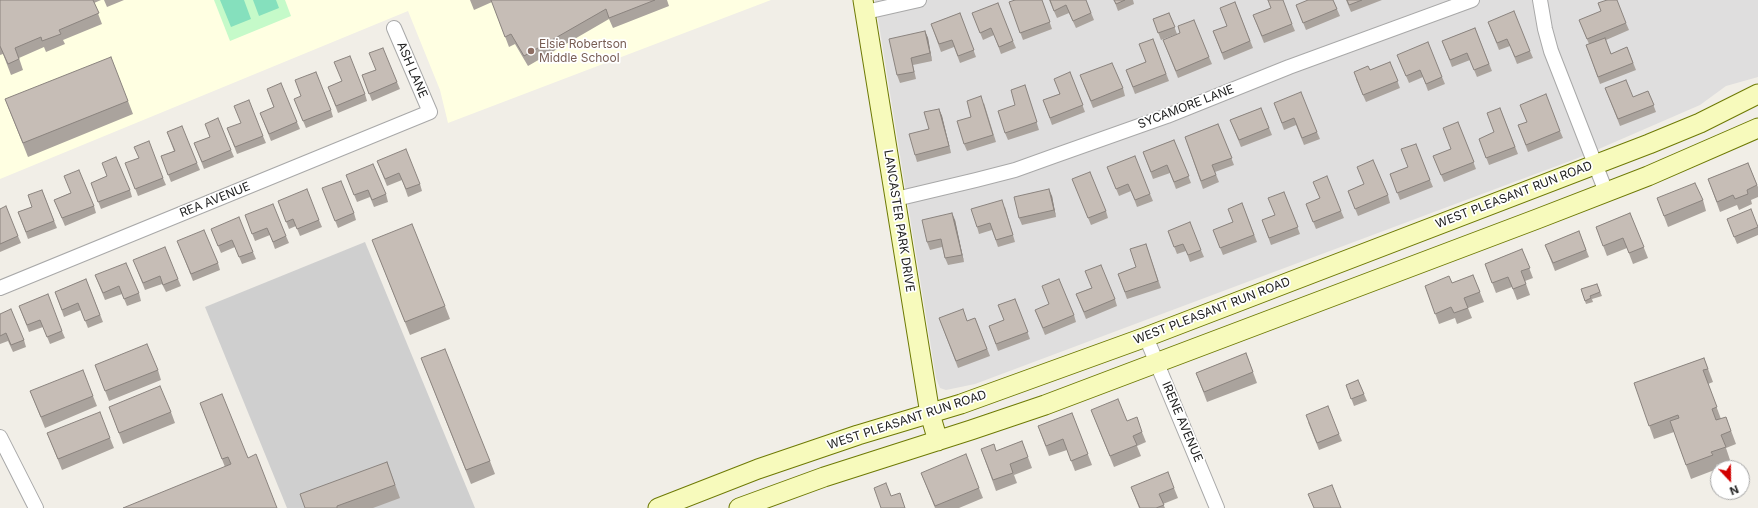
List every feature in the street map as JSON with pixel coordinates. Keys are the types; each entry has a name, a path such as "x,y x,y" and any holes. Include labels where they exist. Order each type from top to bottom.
{"main road":[{"name":"LANCASTER PARK DRIVE","path":"865,6 930,414 938,441"},
{"name":"WEST PLEASANT RUN ROAD","path":"658,508 858,435 930,414 1146,337 1756,101"},
{"path":"737,478 743,506 824,477 1045,405 1648,176 1758,128"}],"street":[{"path":"865,6 919,0"},
{"name":"SYCAMORE LANE","path":"896,199 976,180 1048,158 1167,116 1289,67 1472,0"},
{"path":"1540,0 1550,51 1606,192"},
{"name":"ASH LANE","path":"394,28 430,112"},
{"name":"REA AVENUE","path":"0,288 430,112"},
{"name":"IRENE AVENUE","path":"1146,337 1217,508"},
{"path":"0,437 36,508"}],"shaded area":[{"path":"0,0 771,0 448,123 440,90 408,11 0,179"},
{"path":"875,0 1758,0 1758,77 1726,86 1700,105 1578,158 975,384 946,390 940,388 936,378"},
{"path":"365,242 475,508 287,508 205,307"}],"green space":[{"path":"214,0 285,0 291,16 230,41"},
{"path":"220,0 244,0 251,19 231,27"},
{"path":"253,0 276,0 279,8 259,16"}],"building":[{"path":"0,0 93,0 99,13 59,30 61,34 42,41 41,37 15,48 19,59 8,64 0,46"},
{"path":"491,0 655,0 609,18 606,9 524,56 511,34 505,37"},
{"path":"1015,0 1042,0 1050,22 1020,33 1009,2"},
{"path":"1050,0 1086,0 1091,13 1073,21 1066,5 1054,11"},
{"path":"1114,0 1125,0 1116,4"},
{"path":"1268,0 1283,0 1292,24 1262,36 1253,15 1271,8"},
{"path":"1308,0 1333,0 1337,9 1303,23 1296,5"},
{"path":"1347,0 1362,0 1349,5"},
{"path":"1607,0 1617,0 1626,23 1587,39 1579,20 1601,11 1598,3"},
{"path":"1235,2 1250,41 1222,53 1213,31 1227,26 1220,8"},
{"path":"998,3 1013,41 999,47 991,28 980,33 972,13"},
{"path":"1514,11 1530,51 1515,57 1507,39 1497,43 1488,22"},
{"path":"960,13 974,50 958,56 952,40 939,44 931,24"},
{"path":"1169,13 1175,27 1158,33 1153,19"},
{"path":"1194,20 1209,57 1176,71 1163,40 1180,33 1178,26"},
{"path":"1475,28 1489,64 1474,70 1467,53 1450,60 1442,41"},
{"path":"925,31 930,53 911,58 914,72 897,75 889,39"},
{"path":"1605,38 1611,54 1627,47 1633,63 1598,77 1586,45"},
{"path":"1153,39 1166,74 1133,87 1126,70 1146,62 1139,44"},
{"path":"1428,42 1442,77 1426,84 1420,70 1406,76 1397,55"},
{"path":"383,48 397,82 369,94 362,75 376,70 369,53"},
{"path":"350,56 365,94 336,106 328,87 342,81 334,62"},
{"path":"111,57 128,101 23,143 5,99"},
{"path":"1390,62 1398,81 1363,95 1354,72 1368,66 1370,70"},
{"path":"1112,63 1123,88 1091,101 1080,75"},
{"path":"316,72 331,110 303,121 294,99 301,96 295,80"},
{"path":"1070,72 1083,105 1050,118 1043,100 1060,94 1054,79"},
{"path":"1626,80 1633,97 1648,91 1654,105 1618,119 1605,88"},
{"path":"281,83 297,122 269,134 260,113 274,107 267,89"},
{"path":"1025,85 1037,122 1005,133 998,111 1015,105 1011,90"},
{"path":"1301,92 1317,132 1302,138 1294,118 1282,123 1274,103"},
{"path":"1546,94 1560,131 1526,145 1518,125 1527,122 1520,105"},
{"path":"981,96 993,135 964,144 957,121 971,117 967,101"},
{"path":"249,100 263,136 235,147 227,128 241,123 234,106"},
{"path":"1261,108 1269,128 1239,140 1230,120"},
{"path":"1500,108 1515,147 1486,158 1479,139 1494,132 1487,113"},
{"path":"939,109 949,146 915,155 909,134 929,129 924,112"},
{"path":"218,118 231,150 202,162 194,143 210,137 205,124"},
{"path":"1458,122 1474,162 1441,175 1433,156 1451,149 1443,128"},
{"path":"1218,124 1232,158 1212,165 1216,175 1201,181 1185,137"},
{"path":"182,126 197,163 168,175 161,156 175,151 167,132"},
{"path":"1174,140 1189,176 1174,182 1167,165 1151,172 1143,152"},
{"path":"149,141 163,178 135,189 125,163 139,158 134,147"},
{"path":"1416,144 1430,180 1397,193 1390,174 1408,167 1401,149"},
{"path":"406,149 420,184 406,189 399,173 385,179 377,161"},
{"path":"1135,156 1150,194 1135,200 1128,184 1116,189 1107,167"},
{"path":"116,157 130,190 98,202 91,183 107,176 102,163"},
{"path":"1373,160 1388,195 1355,209 1348,191 1364,184 1357,167"},
{"path":"1748,163 1757,185 1747,190 1748,194 1735,199 1733,195 1717,202 1708,179"},
{"path":"373,164 386,194 372,200 368,190 354,195 346,175"},
{"path":"79,170 94,206 62,218 54,200 71,193 64,176"},
{"path":"1090,172 1106,211 1088,218 1072,179"},
{"path":"1327,176 1341,211 1313,222 1306,204 1320,198 1313,182"},
{"path":"341,181 354,213 335,221 322,188"},
{"path":"1695,183 1703,200 1664,216 1657,198"},
{"path":"307,189 319,220 297,229 293,219 286,222 278,201"},
{"path":"1049,189 1054,210 1019,218 1014,197"},
{"path":"42,190 54,221 26,232 18,212 32,207 28,195"},
{"path":"1284,192 1298,227 1269,238 1262,220 1275,215 1268,198"},
{"path":"1002,200 1013,235 996,240 990,223 977,227 971,209"},
{"path":"1242,203 1254,235 1220,248 1213,230 1233,222 1228,209"},
{"path":"273,204 286,236 273,242 267,228 252,234 245,215"},
{"path":"6,206 18,236 0,244 0,209"},
{"path":"1751,209 1758,227 1734,237 1727,219"},
{"path":"952,213 962,255 945,258 941,239 927,242 922,220"},
{"path":"1630,213 1644,247 1629,253 1623,238 1603,246 1596,227"},
{"path":"239,217 253,252 239,257 232,240 218,246 211,229"},
{"path":"1190,222 1201,250 1188,255 1183,244 1174,247 1168,231"},
{"path":"412,224 445,306 405,322 372,240"},
{"path":"204,230 218,263 191,274 177,241"},
{"path":"1579,231 1586,250 1553,263 1545,245"},
{"path":"1146,244 1158,281 1125,292 1118,274 1136,267 1130,249"},
{"path":"165,247 178,279 163,285 160,276 143,283 133,260"},
{"path":"1522,249 1530,268 1521,271 1526,284 1513,289 1508,277 1492,283 1485,264"},
{"path":"126,263 139,293 124,299 119,286 103,293 95,275"},
{"path":"1101,265 1115,299 1084,312 1076,294 1092,288 1085,271"},
{"path":"1473,275 1480,292 1464,298 1468,308 1454,313 1451,307 1435,314 1425,286 1449,276 1452,283"},
{"path":"86,279 100,315 85,321 78,303 62,310 55,292"},
{"path":"1059,279 1074,315 1043,328 1035,310 1049,304 1042,286"},
{"path":"1597,284 1600,292 1590,296 1591,298 1585,301 1581,289"},
{"path":"48,294 62,331 47,337 40,320 27,325 19,306"},
{"path":"1015,299 1028,332 996,344 989,326 1004,320 998,305"},
{"path":"11,309 24,340 11,345 6,333 0,336 0,314"},
{"path":"963,309 967,321 975,318 987,349 956,361 939,318"},
{"path":"147,344 158,370 105,391 95,365"},
{"path":"445,349 490,461 466,470 421,358"},
{"path":"1246,353 1253,372 1204,392 1196,373"},
{"path":"1704,358 1708,369 1703,370 1717,407 1712,409 1716,420 1726,417 1731,431 1721,435 1726,447 1711,452 1713,455 1686,465 1670,421 1679,418 1678,415 1649,426 1634,383"},
{"path":"83,370 93,396 41,417 30,391"},
{"path":"1358,380 1364,394 1351,399 1346,385"},
{"path":"160,386 171,412 119,433 109,407"},
{"path":"222,394 248,458 256,454 277,508 123,508 231,464 228,457 222,459 200,403"},
{"path":"1118,399 1127,421 1137,417 1142,432 1133,436 1137,445 1110,456 1091,410"},
{"path":"1328,406 1339,434 1317,443 1306,415"},
{"path":"100,412 110,438 58,459 47,433"},
{"path":"1072,413 1088,454 1071,461 1063,439 1046,446 1038,426"},
{"path":"1022,441 1028,457 1010,464 1013,473 993,480 981,449 994,444 996,451"},
{"path":"966,454 979,488 935,506 921,473"},
{"path":"387,462 395,485 337,506 337,508 305,508 300,494"},
{"path":"1168,472 1174,488 1159,494 1164,505 1156,508 1140,508 1131,487"},
{"path":"886,483 891,496 900,493 905,508 881,508 874,488"},
{"path":"1332,485 1341,508 1314,508 1308,494"}],"place":[{"name":"Elsie Robertson Middle School","path":"531,51"}]}
